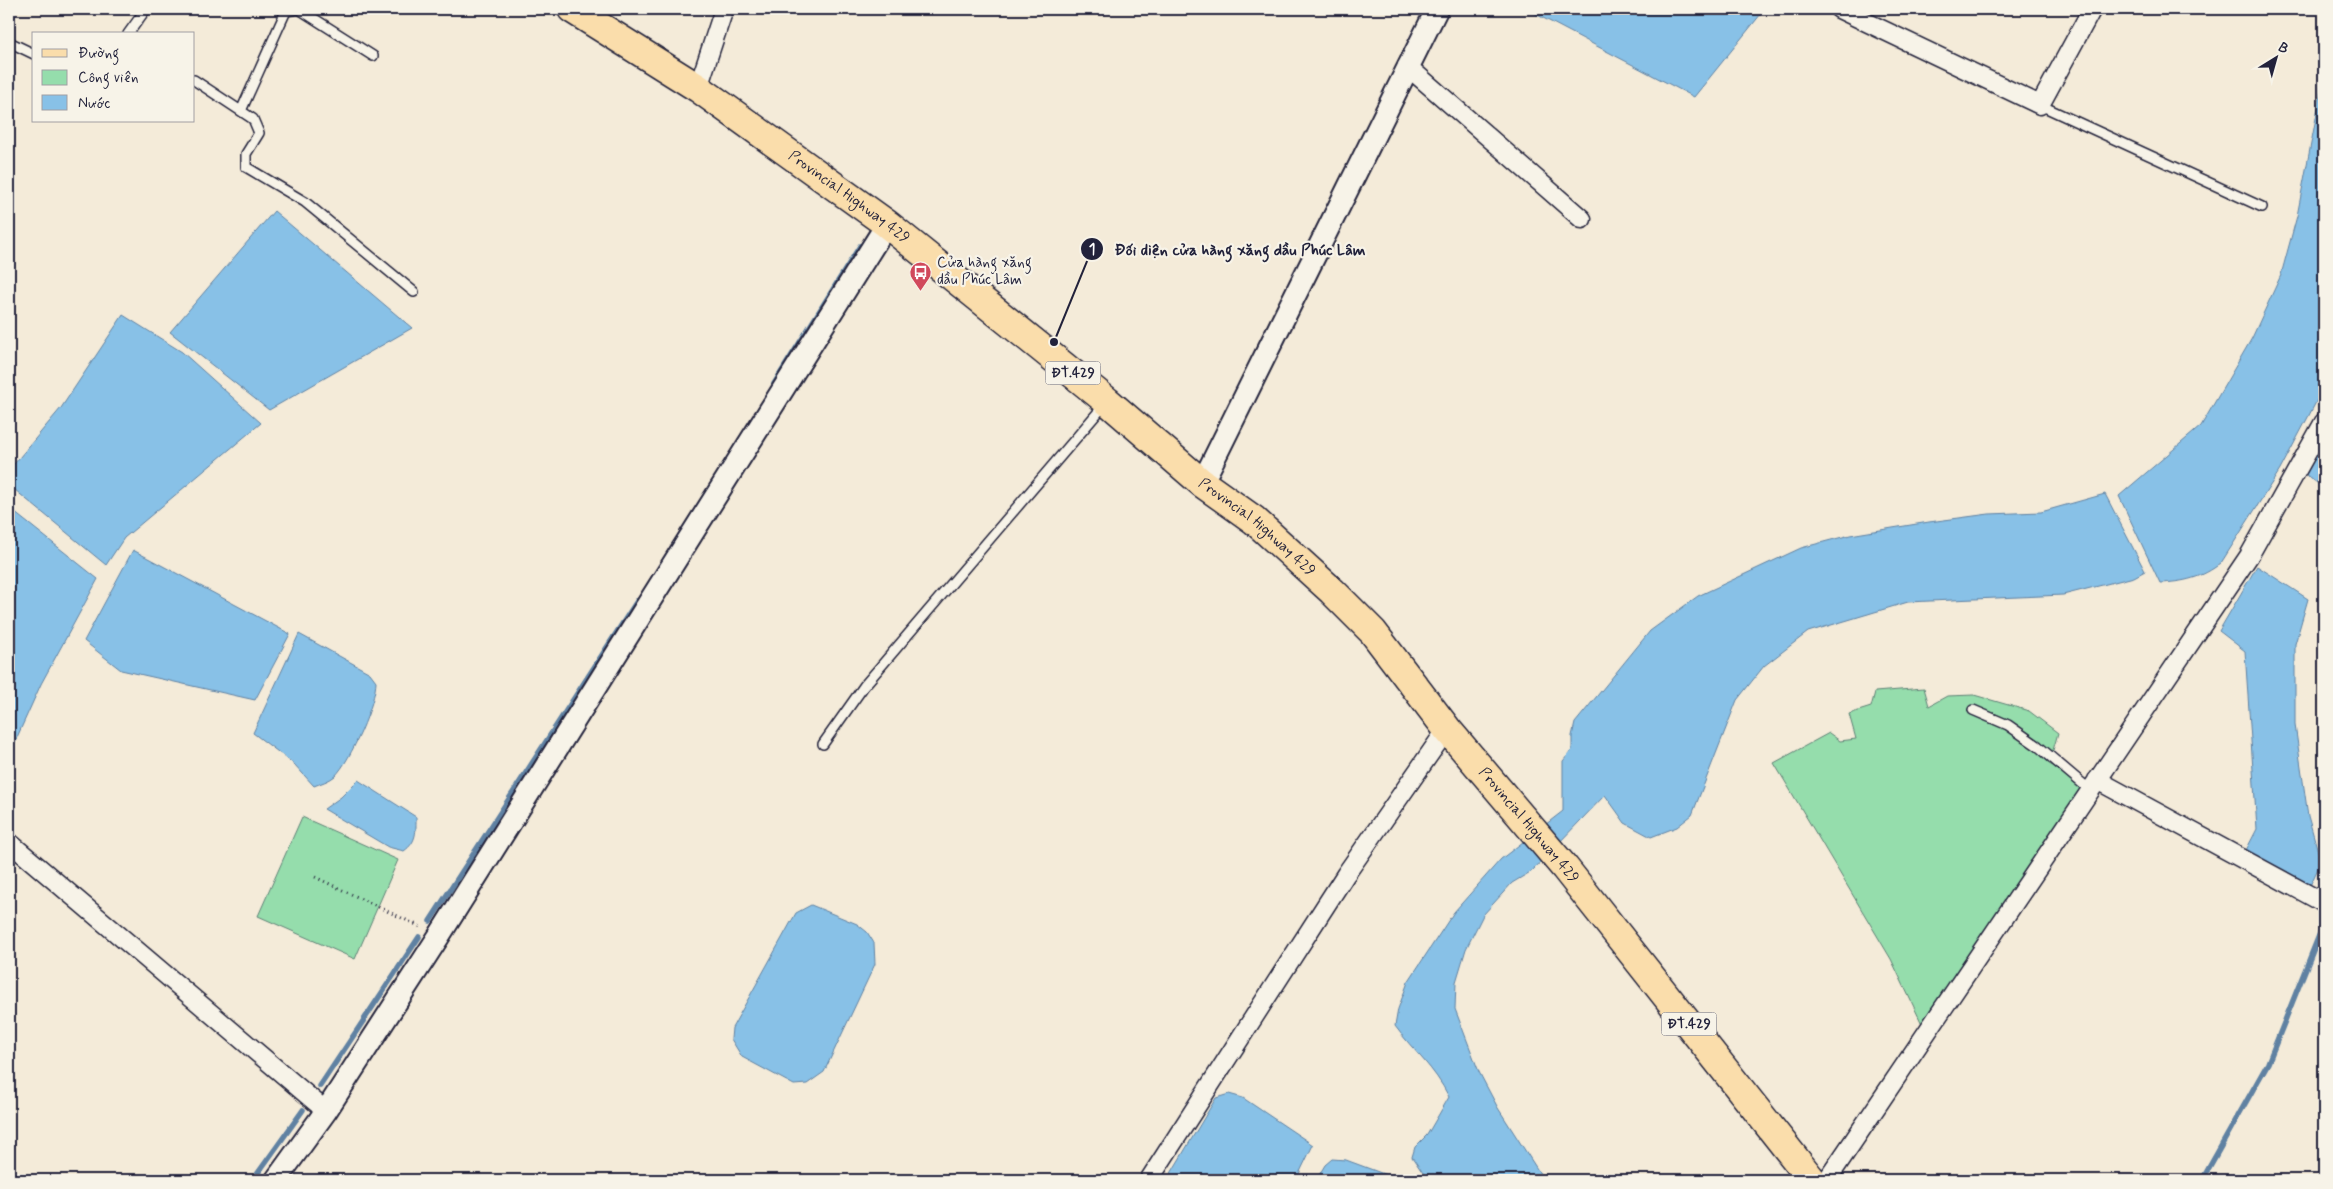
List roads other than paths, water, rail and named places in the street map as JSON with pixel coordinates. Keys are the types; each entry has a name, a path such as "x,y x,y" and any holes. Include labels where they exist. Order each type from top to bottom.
{"main road":[{"name":"Provincial Highway 429","path":"572,9 698,88 887,224 1107,401 1202,483 1254,520 1366,625 1447,729 1565,868 1812,1180"}],"street":[{"path":"698,88 724,9"},
{"path":"1202,483 1407,66 1437,9"},
{"path":"1839,9 2040,105 2092,9"},
{"path":"1407,66 1582,219"},
{"path":"276,1180 326,1111 439,936 887,224"},
{"path":"1827,1180 2249,556 2324,422"},
{"path":"1149,1180 1346,874 1447,729"},
{"path":"2093,785 2324,903"},
{"path":"9,842 326,1111"}],"lane":[{"path":"129,32 146,9"},
{"path":"241,111 286,11 298,9 373,56"},
{"path":"9,42 32,53"},
{"path":"195,81 253,119 259,133 246,154 246,167 305,202 414,292"},
{"path":"2040,105 2262,207"},
{"path":"823,744 864,686 1107,401"},
{"path":"1973,710 2008,725 2093,785"}],"water":[{"path":"1526,9 1765,9 1694,97"},
{"path":"2324,44 2324,387 2280,470 2221,563 2200,576 2177,582 2160,583 2119,496 2201,426 2252,338 2281,275 2297,216 2320,97"},
{"path":"274,211 412,328 269,410 170,332"},
{"path":"123,315 182,352 261,423 124,538 106,565 9,485 9,470 61,408"},
{"path":"2324,442 2324,488 2298,469 2316,445"},
{"path":"2105,494 2145,571 2134,577 2063,595 1908,602 1808,632 1764,666 1737,700 1692,815 1677,827 1651,837 1625,823 1605,795 1532,871 1512,883 1483,915 1466,949 1456,982 1455,1009 1479,1072 1498,1108 1544,1180 1430,1180 1412,1157 1415,1147 1427,1135 1449,1097 1430,1068 1395,1026 1398,1009 1408,982 1454,912 1501,859 1563,811 1563,761 1572,750 1572,736 1575,723 1650,631 1698,596 1801,548 1850,535 1929,522 1989,514 2041,512"},
{"path":"9,508 98,579 41,684 9,755"},
{"path":"133,550 290,634 255,700 121,670 84,641"},
{"path":"2257,566 2308,599 2295,644 2295,725 2308,816 2321,862 2307,892 2242,858 2257,829 2245,651 2219,631"},
{"path":"299,634 370,673 376,681 372,703 362,731 348,758 335,776 328,781 314,786 294,764 253,733"},
{"path":"358,780 416,817 414,840 404,851 388,847 324,809 341,797"},
{"path":"811,905 857,924 867,932 874,943 875,964 824,1072 807,1084 794,1085 742,1057 731,1039 732,1028 796,913"},
{"path":"1229,1094 1243,1098 1313,1145 1296,1180 1167,1180 1216,1098"},
{"path":"1332,1159 1346,1160 1400,1180 1316,1180 1325,1165"}],"waterway":[{"path":"774,384 860,246"},
{"path":"430,921 637,601"},
{"path":"2202,1180 2268,1063 2322,928"},
{"path":"320,1086 419,937"},
{"path":"253,1180 303,1110"}],"place":[{"name":"Cửa hàng xăng dầu Phúc Lâm","path":"921,291"},
{"name":"Đối diện cửa hàng xăng dầu Phúc Lâm","path":"1054,342"}]}
